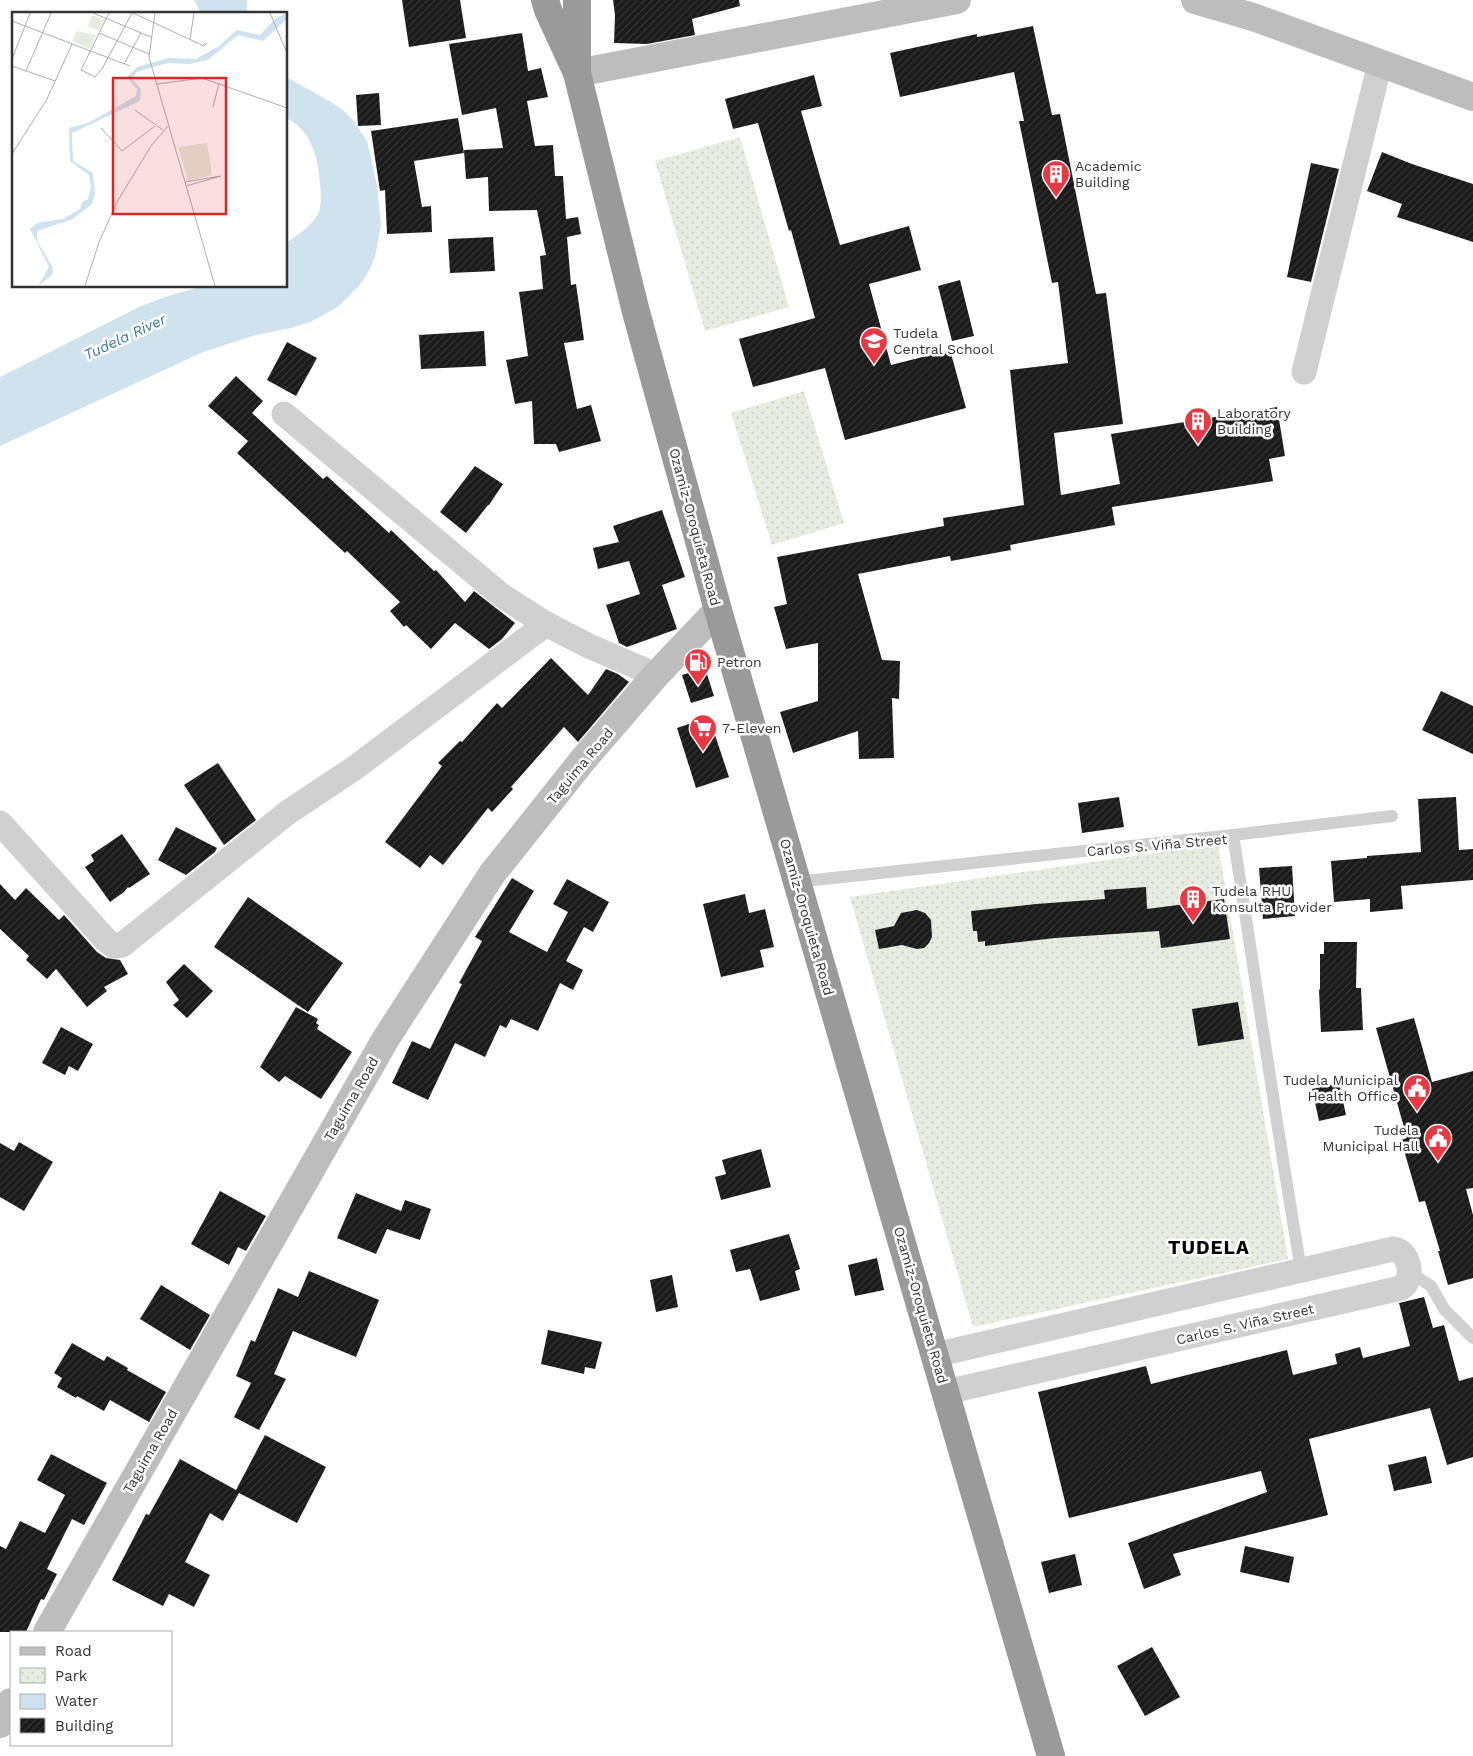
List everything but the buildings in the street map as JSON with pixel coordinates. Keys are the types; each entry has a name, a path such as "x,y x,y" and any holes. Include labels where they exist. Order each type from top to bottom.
{"highway":[{"name":"Ozamiz-Oroquieta Road","path":"545,0 577,73 636,312 718,610 1051,1756"},
{"name":"Ozamiz-Oroquieta Road","path":"577,0 577,73"}],"street":[{"path":"577,73 957,0"},
{"path":"1196,0 1253,17 1473,97"},
{"path":"1304,372 1380,63"},
{"path":"284,414 501,595 546,624 591,647 656,675"},
{"name":"Taguima Road","path":"49,1631 385,1040 492,874 582,761 656,675 718,610"},
{"path":"0,823 106,940 114,946 122,945 287,813 356,767 546,624"},
{"path":"935,1355 1393,1249 1399,1250 1404,1254 1409,1272"},
{"name":"Carlos S. Viña Street","path":"946,1392 1401,1288 1407,1284 1409,1272"},
{"path":"0,1724 10,1704"}],"lane":[{"path":"1233,835 1392,816"},
{"name":"Carlos S. Viña Street","path":"796,882 1233,835 1265,1038 1279,1146 1301,1269"},
{"path":"1409,1272 1431,1286 1444,1309 1473,1338"}],"green space":[{"path":"740,137 789,307 705,331 655,161"},
{"path":"804,391 844,523 772,545 731,413"},
{"path":"1218,844 1288,1259 973,1327 850,897"}],"water":[{"path":"194,0 247,0 247,12 200,12"},
{"name":"Tudela River","path":"288,78 343,110 353,120 367,141 377,185 381,225 375,257 369,271 359,286 338,307 310,322 256,335 203,352 0,446 0,377 141,306 168,296 196,288 288,288 288,242 312,223 318,214 321,199 317,164 312,146 308,137 295,123 288,119"}],"place":[{"name":"Academic Building","path":"1056,198"},
{"name":"Tudela Central School","path":"874,365"},
{"name":"Laboratory Building","path":"1198,445"},
{"name":"Petron","path":"698,686"},
{"name":"7-Eleven","path":"703,752"},
{"name":"Tudela RHU Konsulta Provider","path":"1193,923"},
{"name":"Tudela Municipal Health Office","path":"1417,1112"},
{"name":"Tudela Municipal Hall","path":"1438,1162"}],"district":[{"name":"TUDELA","path":"1209,1247"}]}
